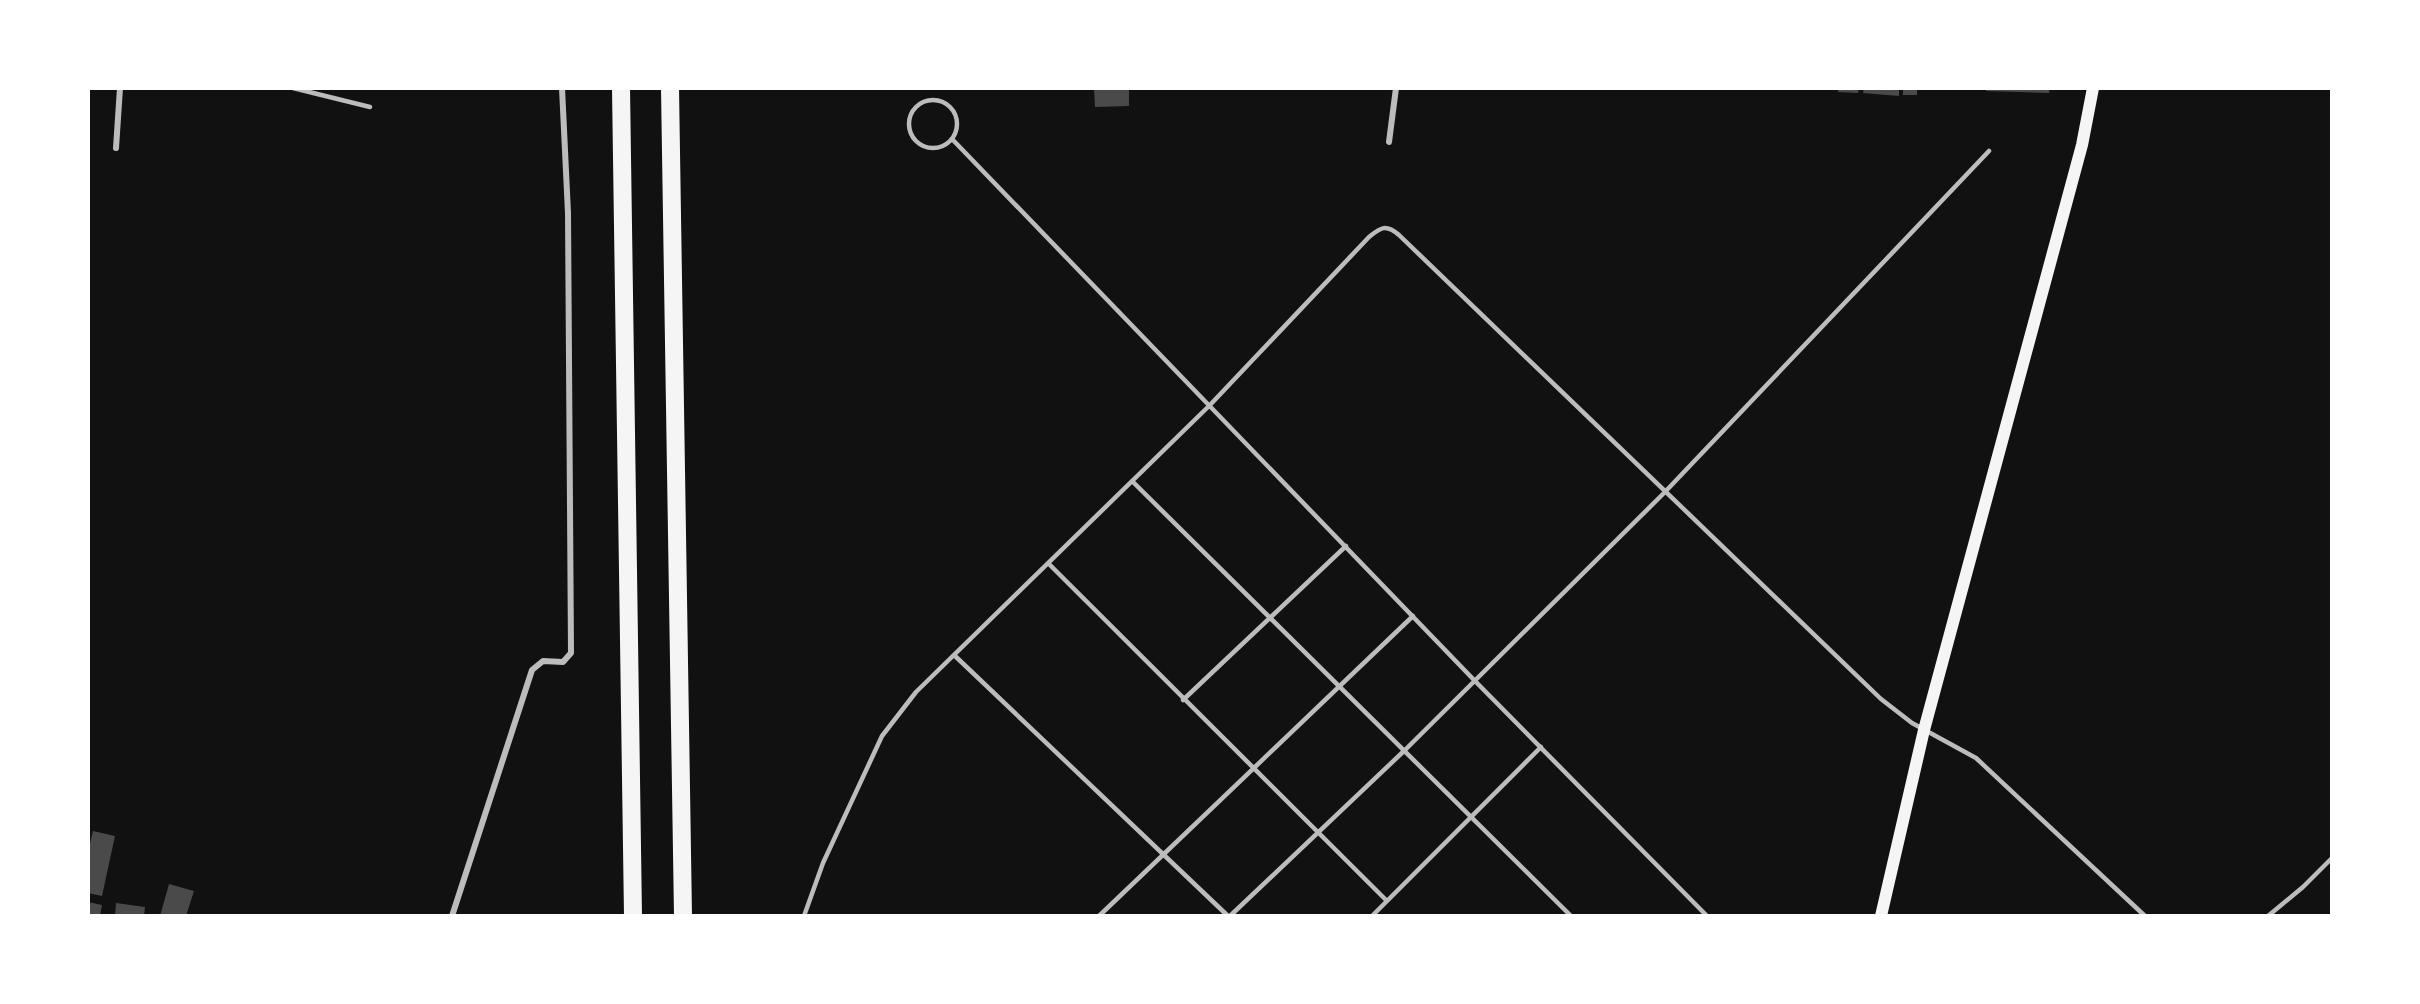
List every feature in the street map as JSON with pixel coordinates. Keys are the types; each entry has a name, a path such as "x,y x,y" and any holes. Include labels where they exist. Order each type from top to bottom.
{"highway":[{"path":"621,88 633,915"},
{"path":"670,88 683,915"}],"main road":[{"path":"1881,915 1924,730 2079,156 2093,88"}],"street":[{"path":"116,148 120,88"},
{"path":"452,915 532,670 543,660 562,662 570,653 568,213 562,88"},
{"path":"1389,142 1396,88"}],"lane":[{"path":"293,88 370,107"},
{"path":"938,100 952,108 957,123 952,139 937,147 921,145 915,139 909,124 915,108 921,103 938,100"},
{"path":"952,139 1475,681 1707,915"},
{"path":"954,655 1229,915 1405,750 1664,493 1989,151"},
{"path":"804,915 823,863 882,736 916,692 1210,405 1369,237 1379,229 1390,227 1664,493 1881,699 1924,730 1976,758 2145,915"},
{"path":"1132,481 1341,685 1571,915"},
{"path":"1184,700 1346,546"},
{"path":"1048,564 1252,770 1387,902"},
{"path":"1099,915 1413,616"},
{"path":"1372,915 1541,747"},
{"path":"2268,915 2303,887 2331,858"}],"building":[{"path":"1094,88 1129,88 1129,106 1095,107"},
{"path":"1838,88 1859,88 1858,93 1838,92"},
{"path":"1864,88 1899,88 1899,96 1863,93"},
{"path":"1903,88 1917,88 1917,95 1903,95"},
{"path":"1986,88 2050,88 2049,93 1986,91"},
{"path":"93,831 115,836 102,896 88,893 88,852"},
{"path":"169,884 194,891 186,916 160,916"},
{"path":"88,902 102,905 100,916 88,916"},
{"path":"116,903 145,907 144,916 115,916"}]}
